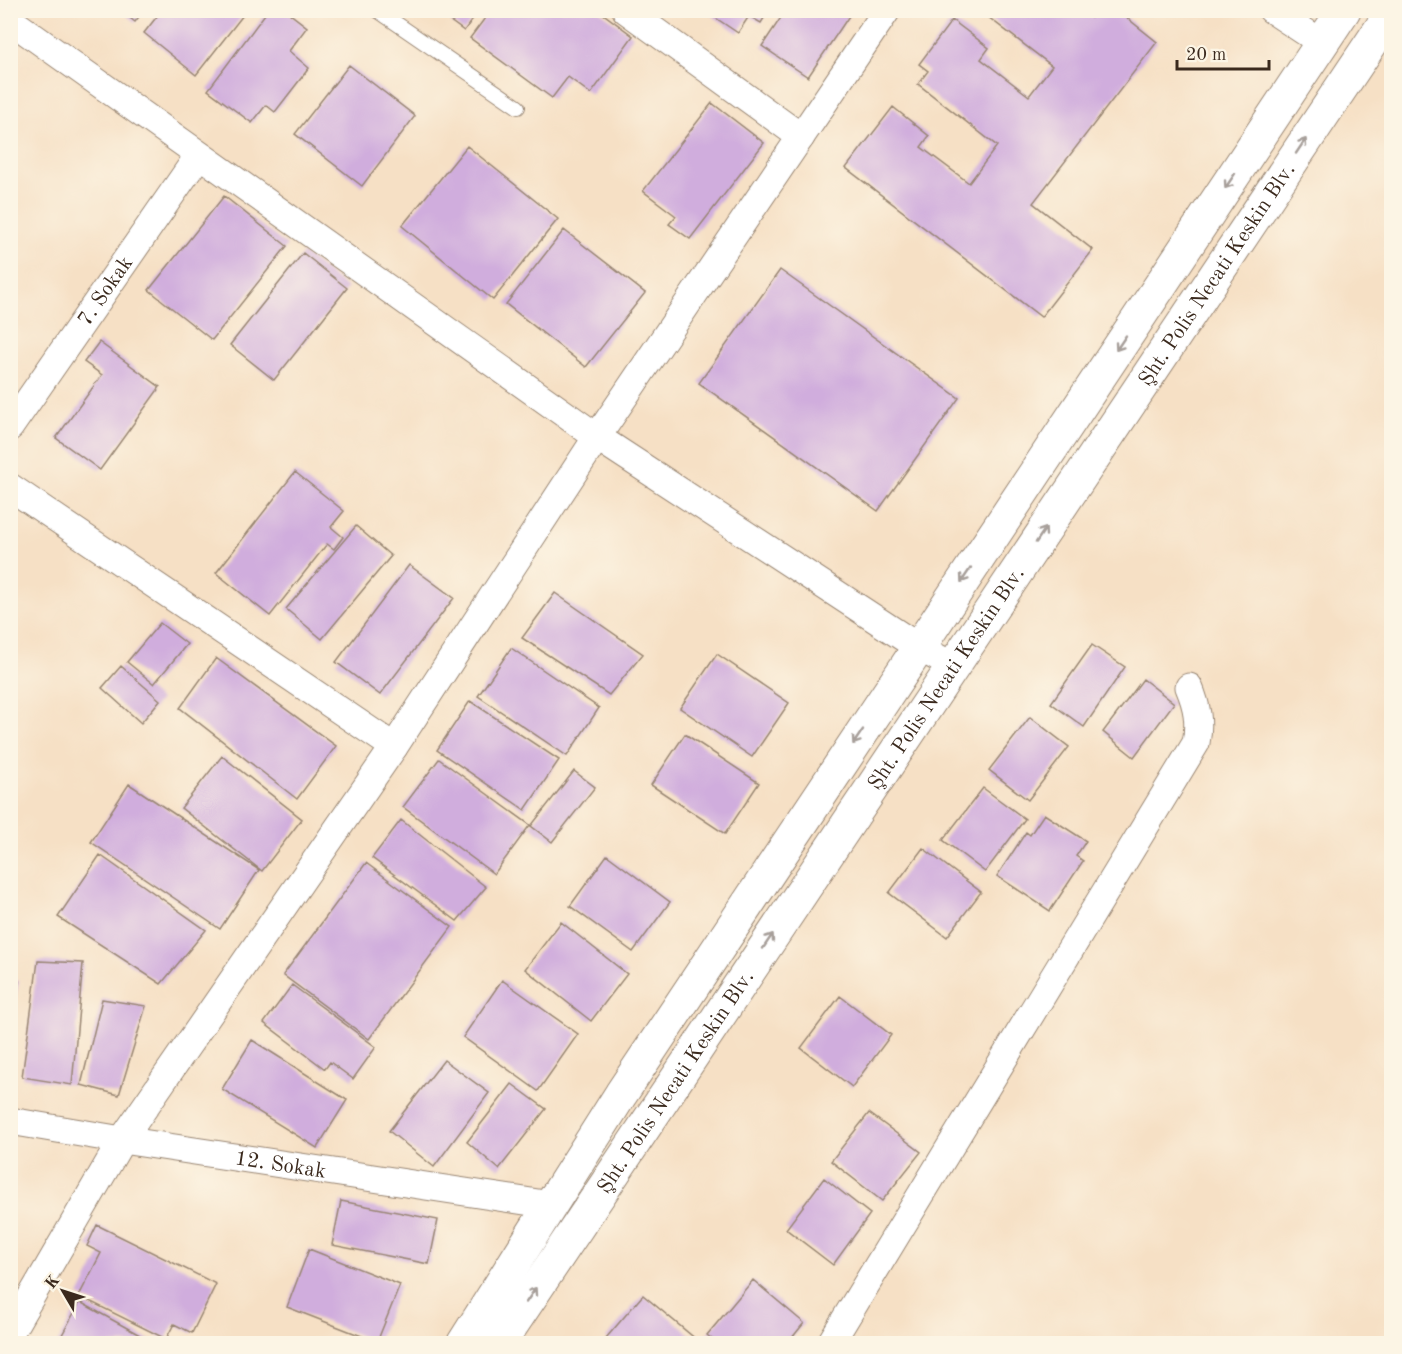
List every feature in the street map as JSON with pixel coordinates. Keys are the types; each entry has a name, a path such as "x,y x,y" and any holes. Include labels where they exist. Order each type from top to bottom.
{"street":[{"path":"626,10 801,137"},
{"path":"10,1333 122,1140 394,747 597,437 887,10"},
{"path":"1272,10 1322,43"},
{"name":"Şht. Polis Necati Keskin Blv.","path":"463,1344 621,1094 1344,10"},
{"name":"Şht. Polis Necati Keskin Blv.","path":"499,1344 1392,12"},
{"path":"10,20 597,437 918,646 953,666"},
{"name":"7. Sokak","path":"10,427 199,155"},
{"path":"10,487 394,747"},
{"path":"830,1344 1196,743 1198,718 1196,702 1189,687"},
{"name":"12. Sokak","path":"10,1121 551,1205"}],"lane":[{"path":"377,10 518,107"}],"building":[{"path":"120,10 144,10 135,22"},
{"path":"162,10 247,10 196,75 144,33"},
{"path":"268,10 285,10 307,27 289,51 309,68 275,112 266,105 252,123 208,90"},
{"path":"435,10 479,10 464,31"},
{"path":"491,10 598,10 633,36 591,94 568,77 552,98 470,38"},
{"path":"704,10 769,10 761,23 749,16 738,33"},
{"path":"786,10 853,10 808,77 762,46"},
{"path":"979,10 1081,10 1091,18 1096,10 1117,10 1157,42 1033,203 1093,250 1041,317 846,168 893,107 929,136 921,147 969,183 997,146 918,84 928,71 919,64 952,20 989,48 981,59 1029,96 1052,66"},
{"path":"349,65 415,116 362,186 295,134"},
{"path":"712,103 764,143 690,239 669,224 676,216 643,191"},
{"path":"467,146 558,219 493,300 402,226"},
{"path":"224,196 287,246 212,340 149,290"},
{"path":"564,230 645,293 586,367 506,304"},
{"path":"303,253 347,288 274,380 230,345"},
{"path":"780,270 959,398 878,511 699,383"},
{"path":"99,342 160,387 100,470 56,438 102,375 84,362"},
{"path":"295,472 344,511 331,527 343,537 334,549 327,544 270,616 216,573"},
{"path":"356,526 391,556 322,639 286,609"},
{"path":"409,565 454,598 380,695 336,662"},
{"path":"555,593 643,654 609,695 522,638"},
{"path":"160,623 187,644 154,684 127,662"},
{"path":"1092,645 1125,667 1084,727 1051,703"},
{"path":"511,648 599,708 567,756 478,696"},
{"path":"717,654 789,703 752,757 680,708"},
{"path":"216,658 336,746 297,799 180,708"},
{"path":"121,666 160,700 141,723 102,688"},
{"path":"1143,679 1174,703 1134,757 1103,732"},
{"path":"470,701 559,760 525,810 437,750"},
{"path":"1030,717 1069,747 1028,800 989,770"},
{"path":"685,734 759,783 725,834 651,785"},
{"path":"222,756 302,819 262,871 181,808"},
{"path":"439,759 530,825 494,874 403,807"},
{"path":"574,771 595,787 552,842 531,826"},
{"path":"129,784 259,870 220,929 91,842"},
{"path":"983,788 1025,819 985,872 943,840"},
{"path":"1044,814 1086,841 1076,856 1083,861 1050,911 997,876 1026,832 1030,835"},
{"path":"401,820 486,887 457,921 372,858"},
{"path":"923,848 981,892 947,937 889,893"},
{"path":"100,855 206,930 161,984 58,917"},
{"path":"607,855 670,902 633,952 570,906"},
{"path":"366,863 452,927 369,1039 283,975"},
{"path":"561,922 627,974 591,1021 525,969"},
{"path":"38,961 83,963 72,1085 22,1077"},
{"path":"10,979 19,981 11,1017 10,1017"},
{"path":"502,980 578,1034 538,1091 463,1037"},
{"path":"292,985 376,1047 353,1079 330,1062 325,1069 264,1023"},
{"path":"840,996 891,1035 852,1087 801,1048"},
{"path":"102,999 146,1006 119,1095 81,1085"},
{"path":"252,1040 347,1100 317,1148 222,1089"},
{"path":"444,1060 489,1093 434,1167 389,1131"},
{"path":"512,1084 546,1109 499,1169 467,1142"},
{"path":"869,1113 921,1152 882,1201 831,1161"},
{"path":"824,1178 870,1214 833,1265 786,1229"},
{"path":"341,1201 438,1220 429,1264 332,1245"},
{"path":"97,1225 216,1284 192,1333 174,1324 166,1339 79,1296 101,1253 87,1246"},
{"path":"309,1249 400,1285 377,1342 287,1307"},
{"path":"753,1280 804,1323 787,1344 718,1344 707,1335"},
{"path":"643,1295 698,1341 696,1344 612,1344 606,1338"},
{"path":"80,1302 156,1344 57,1344"}]}
